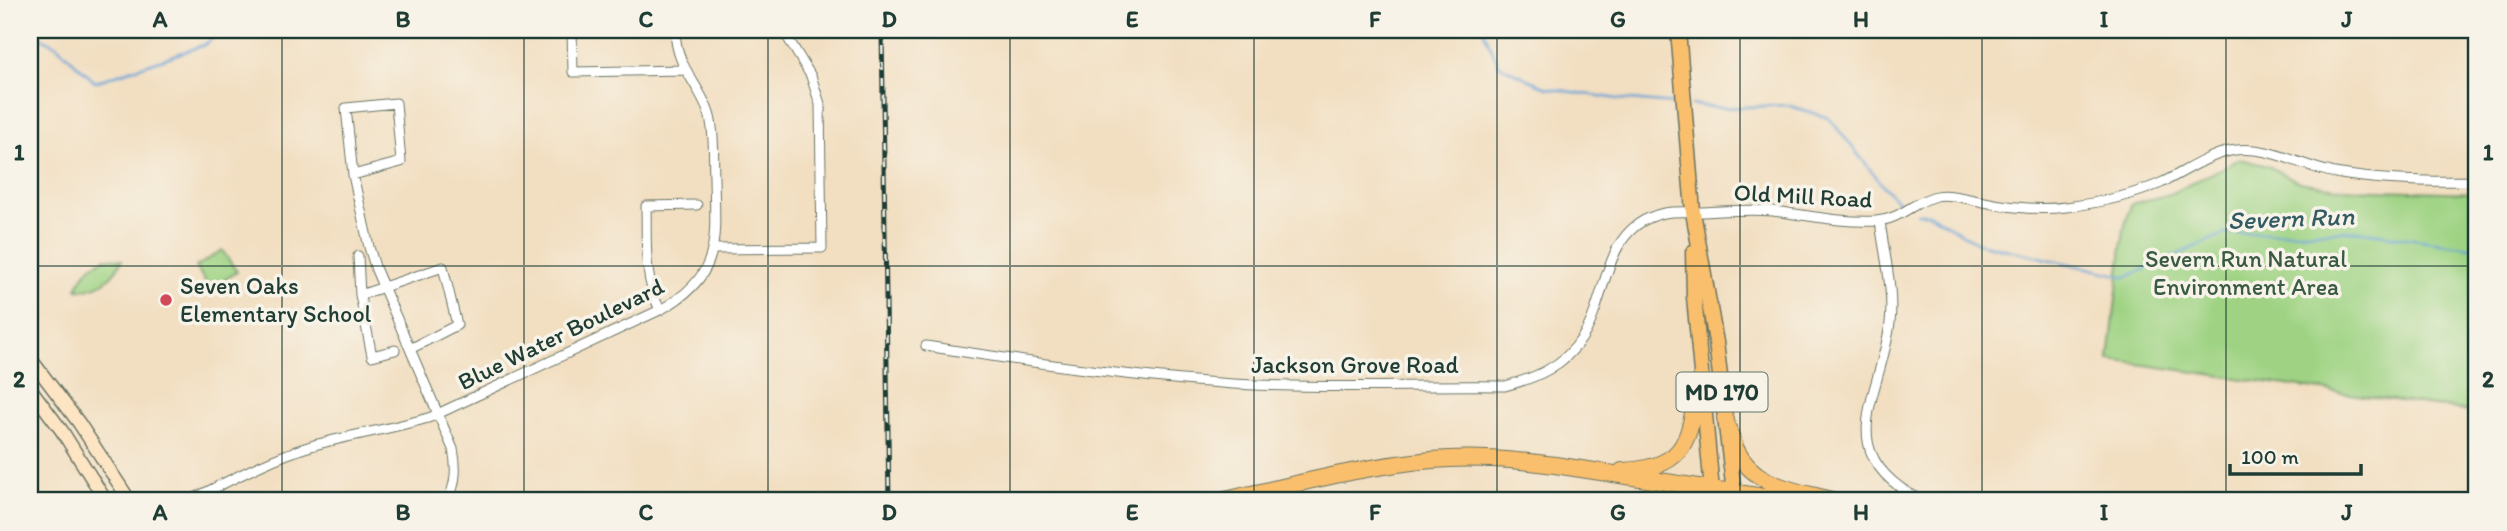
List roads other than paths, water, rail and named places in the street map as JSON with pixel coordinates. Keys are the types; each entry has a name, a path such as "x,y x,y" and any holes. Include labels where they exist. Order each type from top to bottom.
{"highway":[{"path":"1597,472 1649,468 1673,457 1690,430 1701,377"},
{"path":"1725,418 1736,450 1753,472 1776,485 1834,501"},
{"path":"1221,501 1383,466 1431,460 1523,461 1597,472 1712,495 1790,501"}],"main road":[{"name":"MD 170","path":"1678,30 1693,212 1694,297 1712,495"},
{"name":"MD 170","path":"1693,212 1716,342 1735,497"}],"street":[{"path":"572,30 573,72 685,70"},
{"name":"Blue Water Boulevard","path":"189,501 284,455 340,439 396,428 438,414 660,310 679,300 697,284 713,249 712,130 705,103 678,55 675,30"},
{"path":"713,249 821,248 820,104 811,76 783,30"},
{"path":"353,175 401,162 396,103 346,108 353,175 369,247 383,286 455,458 455,481 449,501"},
{"name":"Old Mill Road","path":"1693,212 1771,211 1847,221 1880,221 1900,215 1938,195 2037,209 2063,208 2141,191 2211,158 2229,151 2241,150 2268,152 2341,174 2477,181"},
{"path":"660,310 647,275 646,206 697,205"},
{"name":"Jackson Grove Road","path":"926,346 1071,369 1231,384 1303,387 1505,386 1552,368 1581,340 1597,308 1615,251 1632,228 1654,216 1693,212"},
{"path":"1880,221 1890,323 1867,416 1867,439 1873,459 1884,476 1892,484 1922,501"},
{"path":"358,256 360,295 372,356 395,350"},
{"path":"360,295 443,267 457,325 410,349"},
{"path":"30,358 79,424 130,501"},
{"path":"30,388 62,431 106,501"},
{"path":"356,501 391,501"}],"waterway":[{"path":"30,32 57,46 95,82 204,45 223,30"},
{"path":"1483,30 1499,65 1547,88 1618,99 1675,104"},
{"path":"1691,105 1725,108 1787,105 1829,118 1884,187 1902,205"},
{"name":"Severn Run","path":"1916,213 1928,213 1978,243 2127,277 2224,234 2357,231 2477,248"}],"railway":[{"path":"882,30 889,501"}],"place":[{"name":"Seven Oaks Elementary School","path":"166,300"}],"park label":[{"name":"Severn Run Natural Environment Area","path":"2246,273"}]}
